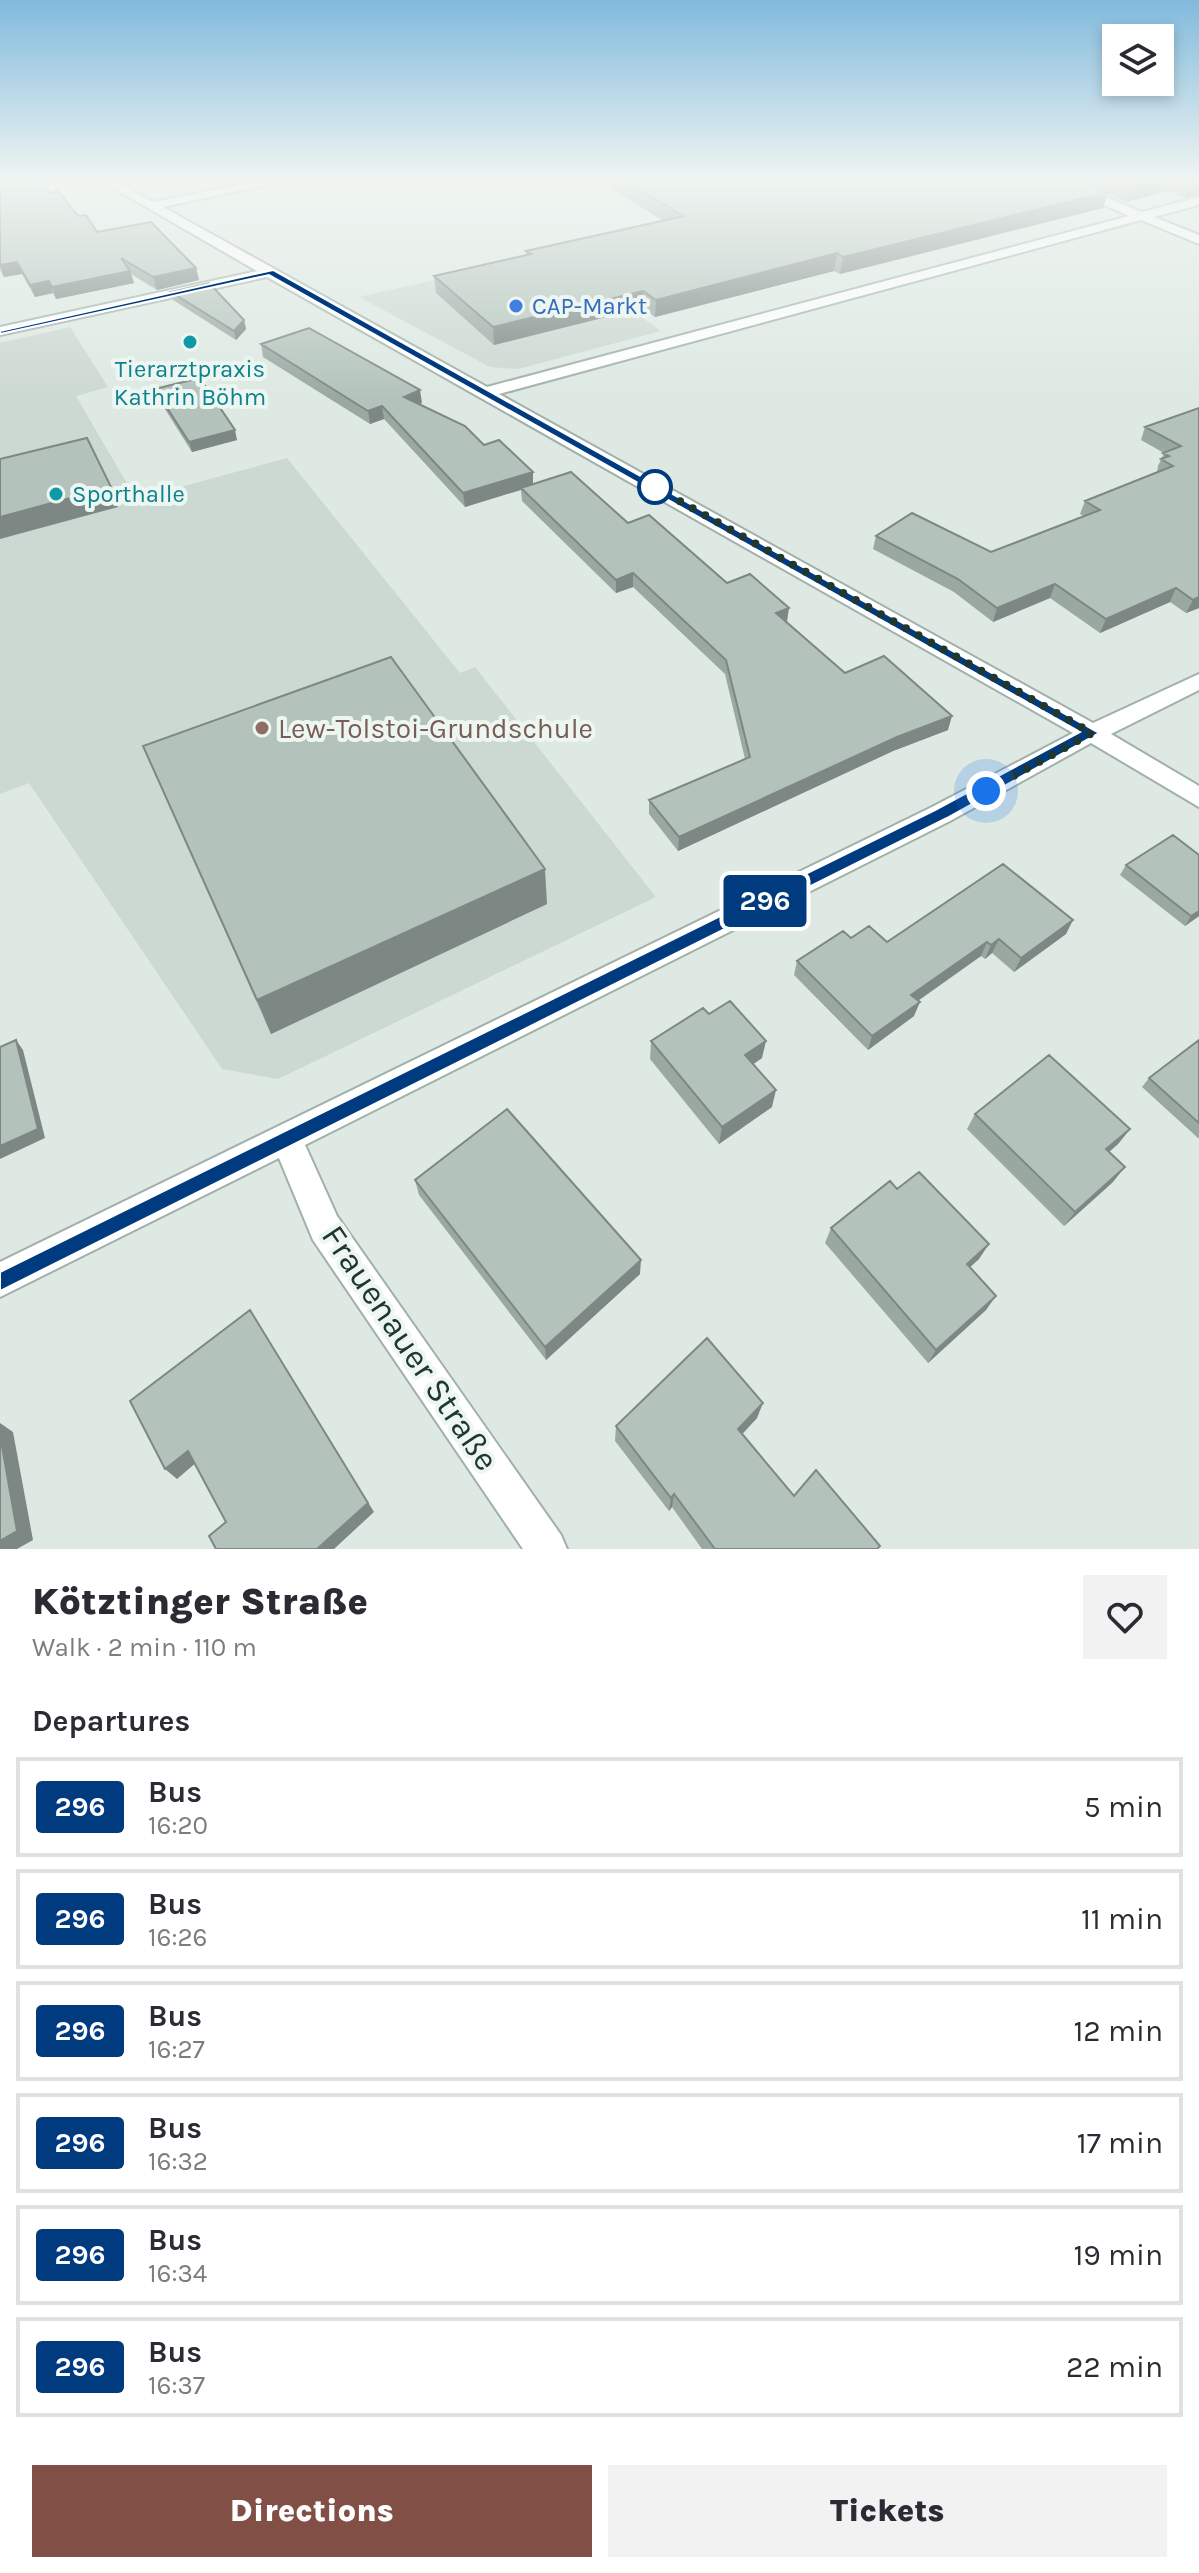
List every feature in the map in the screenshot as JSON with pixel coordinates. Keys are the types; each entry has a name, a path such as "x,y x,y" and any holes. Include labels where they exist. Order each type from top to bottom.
{"street":[{"path":"236,253 1092,733 1199,798"},
{"path":"485,394 506,385 1002,253"},
{"path":"0,331 270,272"},
{"path":"0,1280 955,807 1092,733 1199,681"},
{"name":"Frauenauer Straße","path":"287,1139 325,1228 547,1549"}],"shaded area":[{"path":"552,254 661,331 518,369 490,367 359,297"},
{"name":"Lew-Tolstoi-Grundschule","path":"70,327 108,387 76,396 136,499 287,458 460,673 475,667 656,897 278,1079 222,1069 29,783 0,794 0,343"}],"building":[{"path":"0,253 182,253 196,268 153,277 121,258 130,271 52,287 49,281 30,285 17,262 0,265"},
{"path":"836,253 656,300 643,291 493,327 434,276 531,254"},
{"path":"209,283 244,320 234,331 171,292"},
{"path":"309,328 420,390 404,397 465,426 484,445 499,440 533,472 463,493 382,406 368,411 261,344"},
{"path":"200,378 235,430 189,442 155,389"},
{"path":"1199,408 1199,597 1193,600 1176,588 1106,619 1055,584 997,608 958,579 876,536 912,513 991,552 1100,510 1085,501 1173,466 1161,459 1169,456 1163,453 1181,446 1145,427"},
{"path":"87,438 111,487 0,517 0,459"},
{"path":"571,472 628,523 649,515 727,583 750,574 789,608 776,613 845,673 884,656 952,716 897,737 679,837 649,800 750,757 726,660 633,573 616,580 521,488"},
{"path":"391,657 545,869 257,1000 143,746"},
{"path":"1173,835 1199,855 1199,911 1191,916 1126,865"},
{"path":"1003,864 1073,920 1021,958 999,939 991,945 987,942 911,995 920,1002 872,1036 797,961 843,931 851,938 869,926 887,942"},
{"path":"730,1001 766,1041 745,1055 776,1090 722,1127 651,1041 703,1008 709,1014"},
{"path":"16,1040 38,1129 0,1146 0,1047"},
{"path":"1199,1040 1199,1123 1149,1078"},
{"path":"1049,1055 1130,1129 1106,1149 1125,1167 1075,1212 975,1114"},
{"path":"507,1109 641,1260 545,1347 415,1180"},
{"path":"919,1172 989,1244 967,1264 996,1296 936,1350 831,1228 890,1181 897,1189"},
{"path":"250,1310 368,1503 317,1549 216,1549 209,1536 226,1522 188,1451 165,1469 130,1401"},
{"path":"707,1338 763,1403 738,1429 794,1496 816,1470 880,1546 877,1549 715,1549 674,1494 671,1498 616,1426"},
{"path":"0,1435 17,1531 0,1541"}],"bus line":[{"name":"296","path":"0,331 270,272 1092,733 941,814 0,1280"}],"place":[{"name":"CAP-Markt","path":"516,306"},
{"name":"Tierarztpraxis Kathrin Böhm","path":"190,342"},
{"name":"Sporthalle","path":"56,494"},
{"name":"Lew-Tolstoi-Grundschule","path":"262,728"}],"route":[{"path":"655,487 1092,733 986,791"}]}
